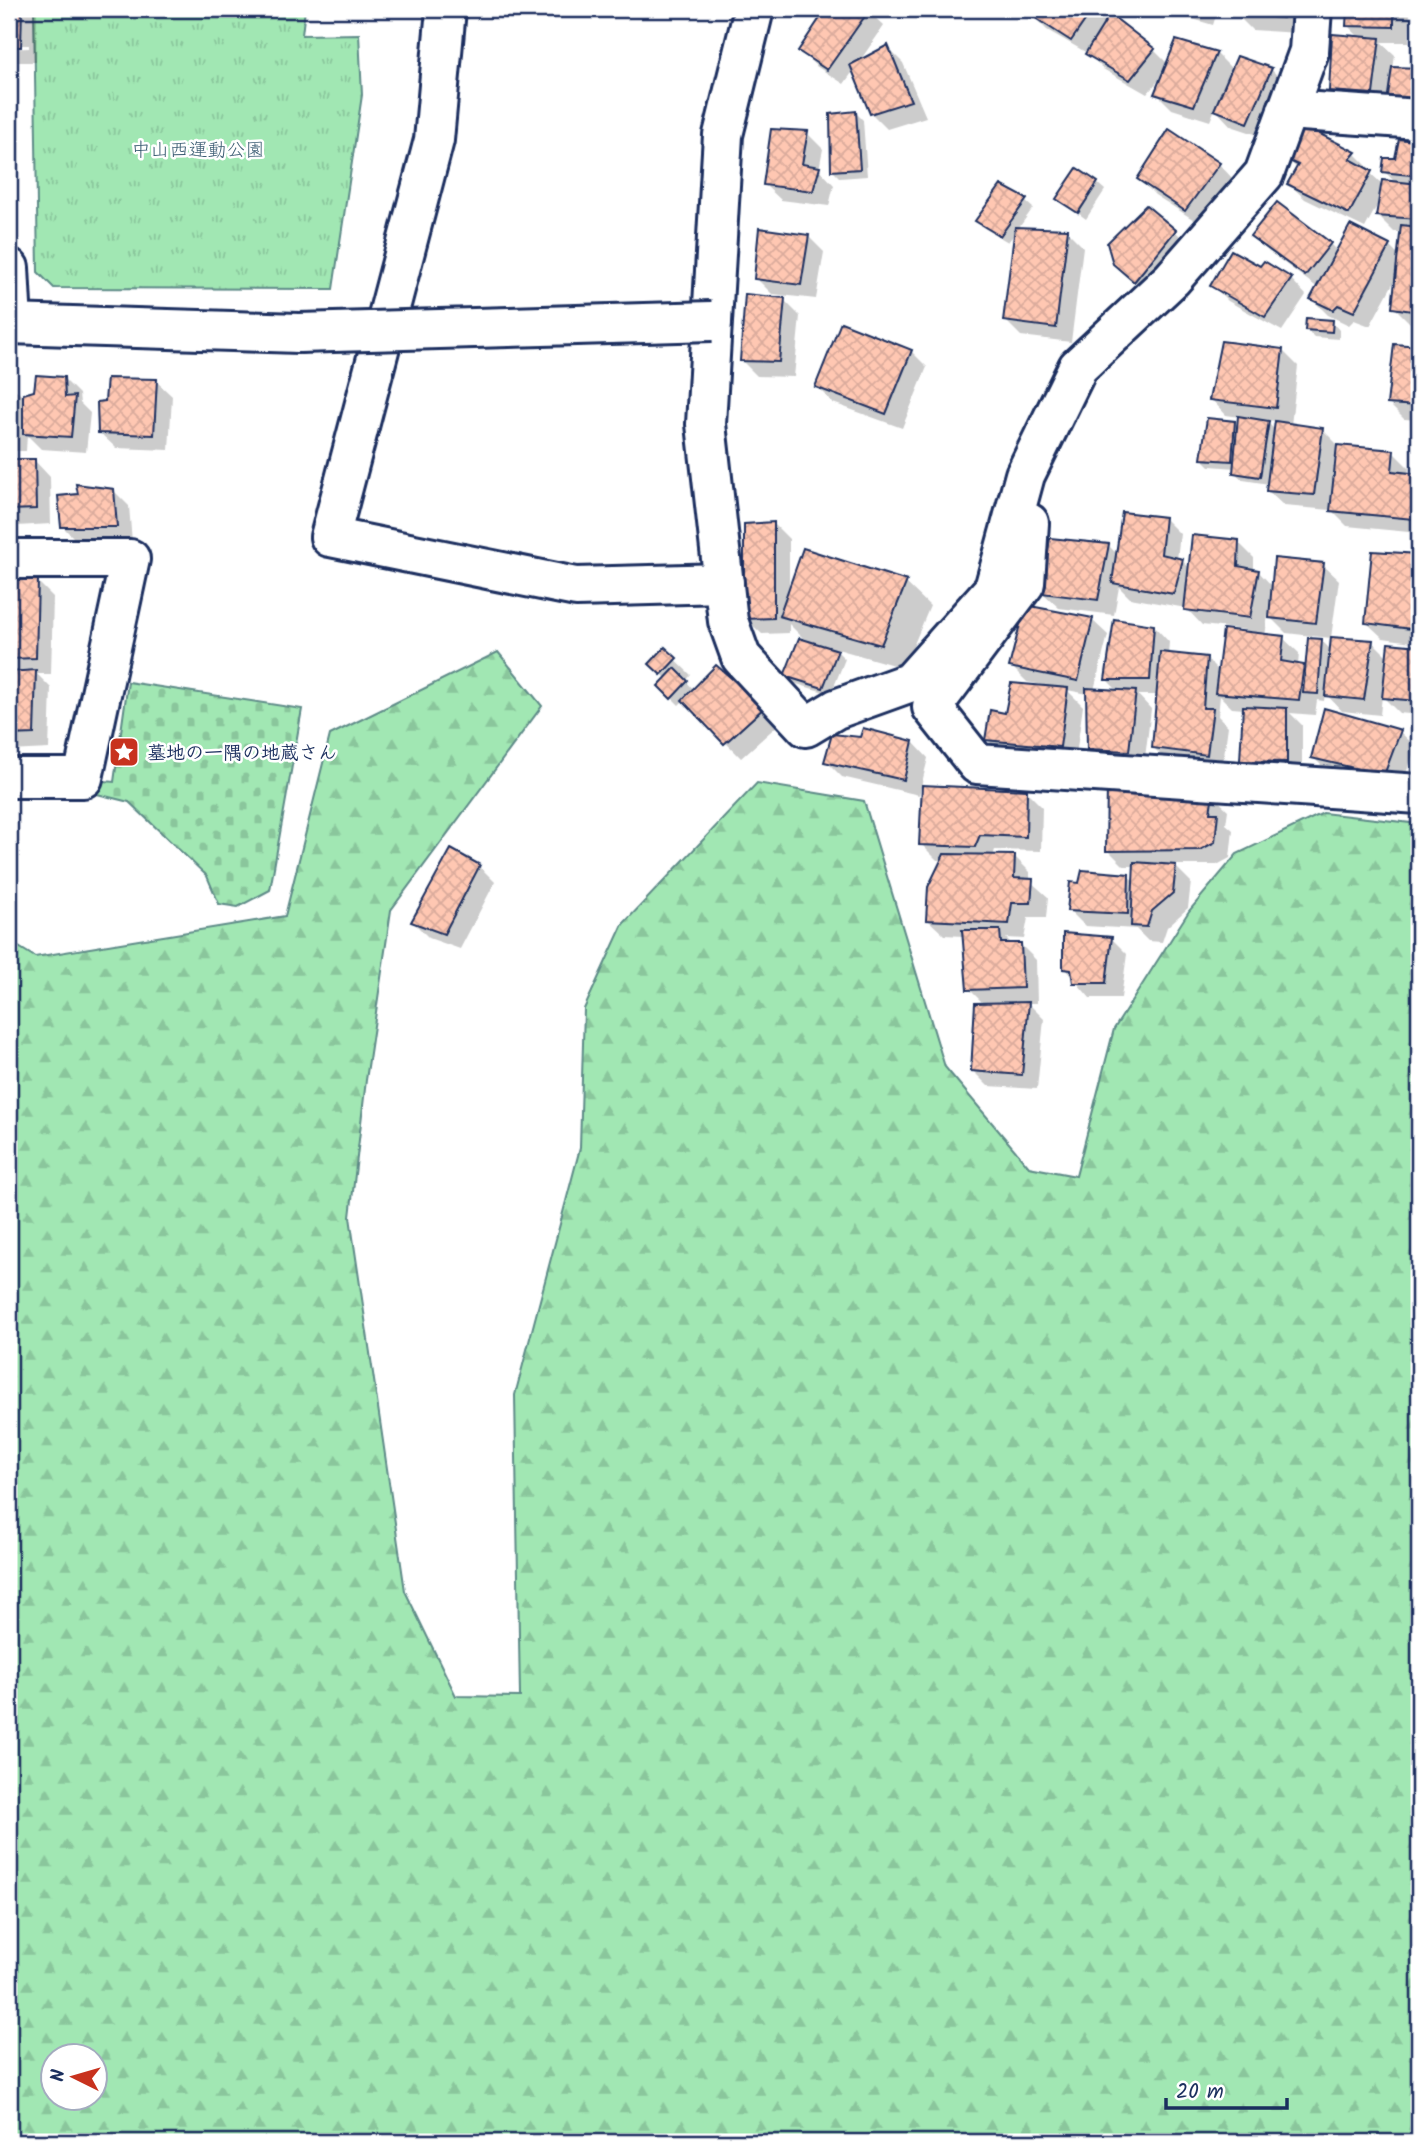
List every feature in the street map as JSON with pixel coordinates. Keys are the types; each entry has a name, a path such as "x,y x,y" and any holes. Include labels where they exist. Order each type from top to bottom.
{"street":[{"path":"446,9 434,140 330,537 576,587 724,583"},
{"path":"754,9 723,135 706,424 728,621 741,657 806,727 836,709 911,682 994,589 1025,475 1078,367 1172,279 1264,174 1309,51 1312,9"},
{"path":"1287,110 1419,119"},
{"path":"9,268 10,324 299,332 712,321"},
{"path":"1018,503 1029,523 1025,583 932,707 977,764 1419,794"},
{"path":"9,559 130,559 83,778 9,778"}],"green space":[{"name":"中山西運動公園","path":"34,9 305,9 302,35 359,34 362,95 333,289 54,288 38,272"},
{"path":"498,652 542,706 391,910 366,1080 350,1217 405,1591 456,1696 520,1697 515,1395 580,1148 584,1009 623,924 757,783 864,801 945,1067 1029,1167 1076,1176 1114,1029 1189,911 1237,854 1323,813 1419,824 1419,2142 9,2142 9,941 35,957 285,916 330,735"},
{"path":"128,682 302,709 270,890 238,907 219,904 207,876 129,802 93,793 95,780 114,782"}],"building":[{"path":"9,9 22,9 21,47 9,47"},
{"path":"826,9 870,9 827,70 798,51"},
{"path":"1033,9 1093,9 1071,41 1029,14"},
{"path":"1234,9 1283,9 1283,18 1234,14"},
{"path":"1347,9 1394,9 1394,27 1346,26"},
{"path":"1110,14 1155,49 1130,80 1085,54"},
{"path":"1332,34 1380,38 1373,94 1329,91"},
{"path":"1176,40 1217,52 1194,106 1154,94"},
{"path":"888,45 911,101 870,114 850,65"},
{"path":"1237,56 1272,68 1248,123 1214,110"},
{"path":"1392,67 1419,68 1414,107 1387,102"},
{"path":"856,111 860,169 831,171 830,114"},
{"path":"1304,126 1356,152 1350,159 1372,171 1349,214 1287,184 1298,165 1285,159"},
{"path":"771,129 808,131 802,164 820,167 813,191 763,185"},
{"path":"1169,129 1220,163 1185,211 1137,179"},
{"path":"1399,139 1419,142 1419,176 1382,172 1384,158 1395,158"},
{"path":"1077,168 1098,182 1078,213 1056,199"},
{"path":"1382,180 1419,184 1419,219 1376,216"},
{"path":"1001,185 1027,199 1000,236 975,221"},
{"path":"1277,202 1331,243 1305,276 1250,236"},
{"path":"1146,205 1176,230 1134,282 1113,264 1107,243"},
{"path":"1350,225 1390,245 1354,312 1338,305 1333,310 1310,299"},
{"path":"1401,225 1419,227 1419,312 1392,308"},
{"path":"1015,227 1068,229 1056,328 1003,321"},
{"path":"759,228 809,235 801,285 754,279"},
{"path":"1231,250 1260,266 1264,261 1292,278 1265,317 1210,286"},
{"path":"745,294 785,298 779,362 740,361"},
{"path":"1306,318 1333,320 1332,332 1305,330"},
{"path":"841,322 912,350 886,414 815,387"},
{"path":"1221,341 1283,349 1276,408 1209,400"},
{"path":"1394,344 1419,346 1418,406 1387,404"},
{"path":"36,375 64,377 65,397 75,396 71,437 23,434 23,394 34,391"},
{"path":"107,378 157,379 154,435 98,433 97,402 105,401"},
{"path":"9,386 13,386 11,436 9,436"},
{"path":"1238,416 1269,421 1260,477 1233,473"},
{"path":"1207,418 1235,421 1232,461 1201,459"},
{"path":"1275,421 1323,428 1314,495 1266,491"},
{"path":"1337,445 1394,450 1392,471 1419,474 1419,503 1415,503 1413,519 1330,511"},
{"path":"9,459 35,459 36,509 9,510"},
{"path":"76,484 114,489 117,527 61,527 58,496 78,494"},
{"path":"1122,512 1165,517 1161,554 1183,559 1174,594 1112,583"},
{"path":"774,522 774,618 744,619 744,524"},
{"path":"1192,535 1239,540 1238,566 1259,570 1250,618 1184,610"},
{"path":"1050,538 1109,544 1098,600 1041,593"},
{"path":"803,548 907,581 881,645 779,616"},
{"path":"1372,551 1419,554 1419,630 1365,623"},
{"path":"1274,558 1324,563 1316,623 1269,618"},
{"path":"9,579 38,580 36,658 9,659"},
{"path":"1025,605 1093,618 1078,681 1009,667"},
{"path":"1114,619 1154,625 1150,680 1105,680"},
{"path":"1223,629 1284,636 1281,661 1304,665 1299,700 1215,693"},
{"path":"1331,637 1373,640 1364,700 1325,696"},
{"path":"799,638 838,650 823,688 784,676"},
{"path":"1308,638 1322,639 1318,694 1303,693"},
{"path":"1388,643 1419,646 1419,701 1382,698"},
{"path":"665,647 677,658 661,675 649,664"},
{"path":"1160,652 1207,657 1203,708 1213,708 1207,755 1152,748"},
{"path":"716,665 765,707 724,744 682,700"},
{"path":"675,668 688,681 671,699 658,686"},
{"path":"36,670 34,734 9,735 9,672"},
{"path":"1011,683 1068,688 1060,747 985,740 990,710 1005,713"},
{"path":"1086,688 1136,691 1129,751 1087,749"},
{"path":"1243,706 1287,708 1287,762 1240,761"},
{"path":"1324,708 1401,730 1384,775 1311,758"},
{"path":"863,728 913,741 904,780 824,762 832,734 860,737"},
{"path":"922,785 1027,790 1026,837 980,835 975,847 919,845"},
{"path":"1107,785 1213,793 1210,813 1218,813 1215,842 1200,850 1106,851"},
{"path":"451,849 480,865 444,934 411,922"},
{"path":"944,854 1015,855 1014,878 1033,879 1031,903 1012,903 1009,924 926,920 928,887"},
{"path":"1134,862 1176,865 1173,893 1152,911 1147,927 1131,926"},
{"path":"1082,870 1129,874 1128,914 1067,911 1070,882 1079,883"},
{"path":"962,930 1000,930 1001,943 1021,943 1023,988 967,990"},
{"path":"1063,933 1112,937 1106,983 1073,983 1071,970 1063,969"},
{"path":"1029,1002 1022,1075 971,1071 975,1003"}],"place":[{"name":"墓地の一隅の地蔵さん","path":"124,752"}]}
